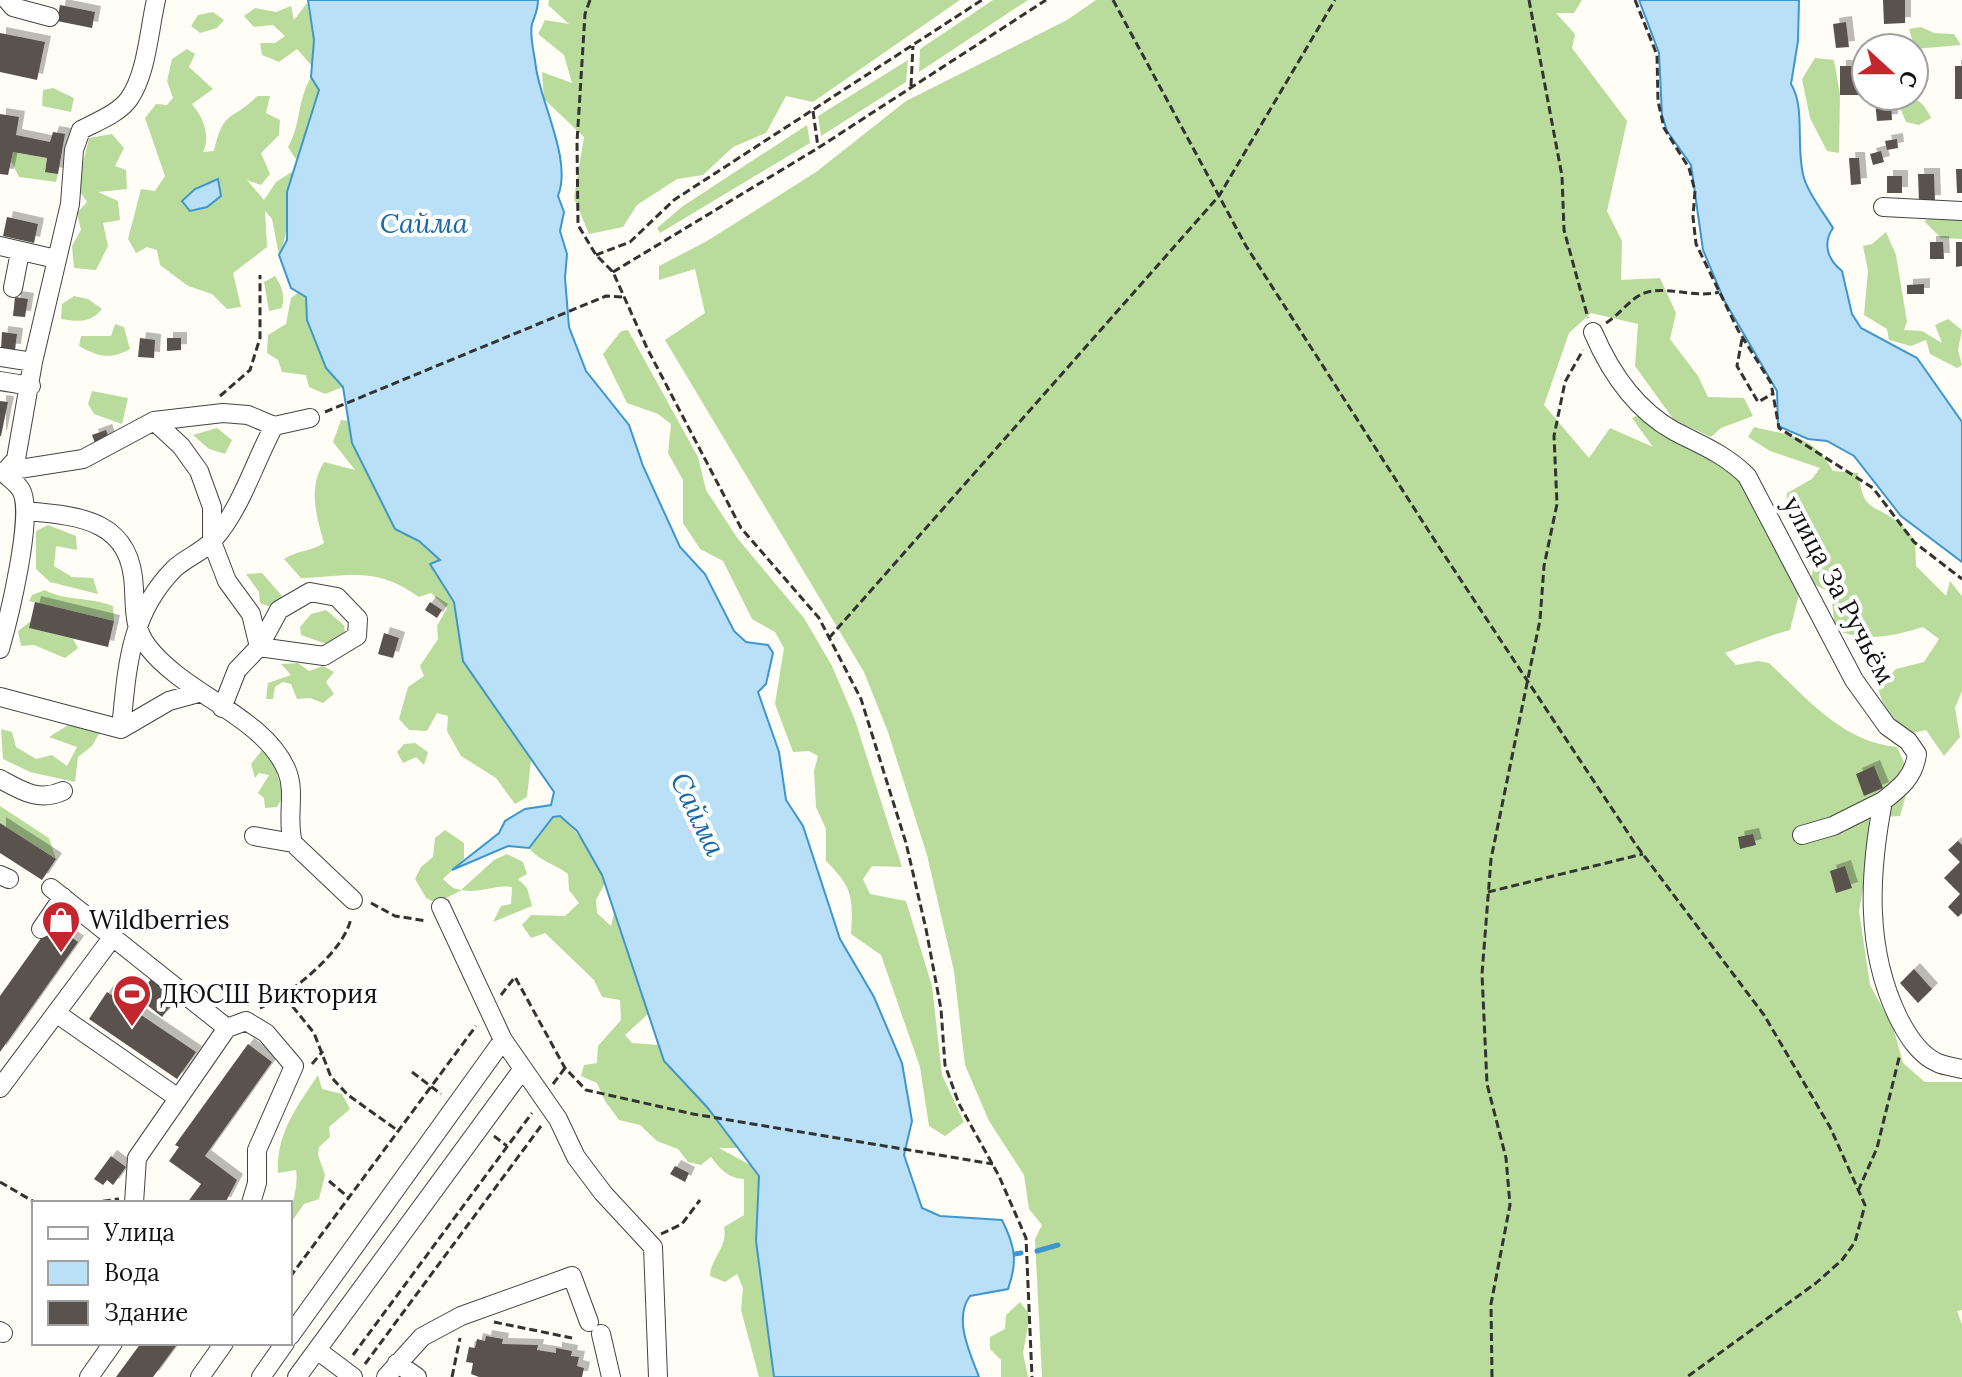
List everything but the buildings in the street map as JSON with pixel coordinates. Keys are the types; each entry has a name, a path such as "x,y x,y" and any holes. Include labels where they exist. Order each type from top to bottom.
{"street":[{"path":"7,0 13,7 50,17"},
{"path":"2,472 16,459 33,362 70,204 74,150 81,130 113,113 129,99 140,71 156,0"},
{"path":"1883,207 1962,211"},
{"path":"0,246 56,259"},
{"path":"13,288 20,252"},
{"name":"улица За Ручьём","path":"1593,332 1605,360 1642,409 1670,429 1727,456 1747,476 1854,680 1887,726 1908,741 1917,754 1915,769 1883,801 1833,826 1802,835"},
{"path":"0,357 33,362"},
{"path":"0,381 31,386"},
{"path":"2,472 83,459 154,421 199,415 248,415 274,426 310,418"},
{"path":"154,421 181,446 199,471 212,507 212,542 227,581 251,614 259,647"},
{"path":"121,729 128,651 135,627 152,594 176,567 212,542 230,517 274,426"},
{"path":"0,649 13,604 26,511 22,491 2,472"},
{"path":"26,511 78,516 107,528 123,548 134,581 135,627 148,648 198,693 261,736 279,754 291,788 289,830 293,843 353,900"},
{"path":"222,708 237,670 259,647 279,610 310,592 337,597 358,619 357,636 324,656 259,647"},
{"path":"0,697 121,729 169,701 198,693"},
{"path":"0,779 37,796 50,797 63,791"},
{"path":"1883,801 1877,831 1872,935 1884,987 1905,1031 1929,1057 1962,1069"},
{"path":"254,836 293,843"},
{"path":"41,929 57,893 227,1028"},
{"path":"441,907 503,1040 551,1110 585,1169 653,1247 658,1377"},
{"path":"0,1088 112,938"},
{"path":"56,1013 178,1098"},
{"path":"135,1200 137,1158 227,1028 253,1015 294,1066 257,1150 257,1183 252,1201"},
{"path":"292,1331 503,1040"},
{"path":"297,1377 522,1070"},
{"path":"417,1377 392,1370 422,1337 461,1316 572,1276 595,1328 611,1377"},
{"path":"89,1377 112,1345"},
{"path":"200,1377 223,1345"},
{"path":"261,1377 282,1345"},
{"path":"317,1350 353,1370"}],"path":[{"path":"590,0 585,14 577,142 578,225 596,255 613,272 622,297 741,528 819,618 861,699 906,843 941,1009 945,1065 959,1104 993,1164 1026,1238 1032,1377"},
{"path":"596,255 630,242 674,200 982,0"},
{"path":"613,272 818,148 1046,0"},
{"path":"1113,0 1246,246 1643,854 1764,1015 1830,1127 1865,1205 1855,1242 1842,1260 1816,1283 1687,1377"},
{"path":"829,638 1219,196 1335,0"},
{"path":"1529,0 1562,176 1564,230 1575,278 1593,332"},
{"path":"1635,0 1657,55 1658,101 1664,128 1689,168 1695,191 1693,217 1696,244 1774,393 1779,428 1873,488 1914,542 1962,579"},
{"path":"911,87 913,46"},
{"path":"813,111 818,148"},
{"path":"199,415 250,370 260,338 260,275"},
{"path":"1492,1377 1491,1304 1510,1205 1506,1158 1487,1084 1482,974 1488,892 1491,859 1540,620 1544,566 1557,504 1554,436 1565,382 1593,332 1641,295 1657,292 1704,296 1719,292"},
{"path":"310,418 606,296 622,297"},
{"path":"1743,338 1738,346 1737,366 1758,402 1774,393"},
{"path":"1488,892 1643,854"},
{"path":"253,1015 285,997 336,945 350,924 353,900 370,902 395,916 427,922 441,907"},
{"path":"292,1274 430,1086 515,977 565,1068 586,1090 693,1114 993,1164"},
{"path":"285,997 314,1033 331,1077 348,1095 397,1130"},
{"path":"1858,1191 1877,1148 1905,1031"},
{"path":"412,1072 445,1097"},
{"path":"353,1370 551,1110"},
{"path":"353,1370 551,1110"},
{"path":"329,1181 348,1197"},
{"path":"0,1182 33,1201"},
{"path":"653,1247 662,1234 682,1224 700,1200"},
{"path":"479,1319 572,1338"},
{"path":"452,1377 461,1329"}],"green space":[{"path":"549,0 960,0 813,102 786,96 766,133 733,147 703,175 677,179 637,205 623,227 589,234 574,198 584,137 544,99 542,72 572,83 564,55 538,34 545,20 569,24 548,5"},
{"path":"993,0 1028,0 919,72 920,49"},
{"path":"1096,0 1582,0 1574,13 1556,13 1575,34 1572,48 1627,121 1607,211 1622,241 1621,280 1660,278 1676,313 1670,339 1698,376 1708,397 1744,398 1753,416 1721,428 1711,437 1674,420 1635,366 1638,324 1591,313 1569,333 1544,405 1589,458 1610,428 1653,447 1632,418 1643,413 1721,458 1770,516 1801,586 1790,630 1725,653 1736,665 1758,661 1769,663 1812,704 1843,728 1859,737 1897,747 1911,778 1900,816 1869,818 1869,856 1859,911 1870,985 1893,1027 1903,1063 1925,1082 1962,1082 1962,1310 1957,1311 1962,1325 1962,1377 1042,1377 1035,1239 1042,1225 1029,1209 1024,1175 989,1121 965,1065 954,971 927,855 888,732 864,672 665,340 705,313 695,269 659,280 659,266 707,241 816,172 906,101 1067,20"},
{"path":"307,3 314,40 312,66 297,49 279,62 262,55 260,43 275,43 285,36 273,25 254,27 244,16 255,8 276,12 291,6 294,20"},
{"path":"213,12 224,20 217,28 200,33 191,26 198,15"},
{"path":"1921,27 1934,33 1954,34 1961,45 1930,48 1930,32 1910,32 1909,29"},
{"path":"187,49 195,54 189,67 213,89 192,104 205,127 203,152 214,151 221,128 230,117 257,96 270,96 266,113 280,120 279,135 261,153 270,174 261,185 247,180 264,200 276,182 293,171 286,235 279,255 272,219 265,211 267,247 233,273 241,307 227,309 212,294 188,286 160,265 157,250 147,247 136,253 128,239 141,189 155,191 165,176 145,118 156,104 167,105 173,98 167,81 172,59"},
{"path":"1815,58 1834,60 1840,95 1839,153 1827,151 1810,118 1802,79"},
{"path":"908,60 906,82 821,136 818,116"},
{"path":"311,77 319,90 297,161 288,147"},
{"path":"53,88 74,98 71,112 42,106 43,90"},
{"path":"1902,112 1928,112 1931,118 1919,125 1906,122"},
{"path":"807,125 810,143 660,233 657,228 683,206"},
{"path":"112,134 124,148 115,166 126,170 127,189 98,192 118,201 120,220 103,223 108,246 96,270 74,268 72,246 81,230 77,213 87,202 77,188 89,138"},
{"path":"13,152 47,158 45,171 58,174 56,182 19,177 11,161"},
{"path":"1938,216 1962,218 1962,239 1941,238 1924,221"},
{"path":"1886,232 1896,255 1907,322 1904,330 1922,331 1942,343 1935,325 1948,319 1962,330 1958,350 1962,365 1957,368 1930,354 1926,340 1911,346 1889,340 1887,329 1864,315 1868,271 1863,246 1872,244"},
{"path":"275,276 282,291 283,303 282,308 269,311 264,282"},
{"path":"299,292 306,297 309,322 317,345 343,387 325,394 309,387 306,375 282,372 278,360 267,353 268,335 286,324 291,298"},
{"path":"74,296 88,299 102,309 84,320 61,319 62,304"},
{"path":"115,324 124,327 130,349 104,356 79,346 81,336 111,336"},
{"path":"628,330 698,457 706,490 738,539 804,618 832,666 855,720 902,867 872,866 863,879 870,894 906,901 932,986 942,1075 964,1122 945,1136 929,1126 920,1067 881,955 851,934 849,894 842,879 826,861 826,829 816,807 814,771 818,756 809,751 793,752 775,704 784,648 775,632 752,619 723,561 700,549 683,523 683,480 668,453 671,424 658,414 627,403 603,354 621,331"},
{"path":"92,391 128,398 122,424 94,414 88,404"},
{"path":"341,420 349,421 352,443 395,529 419,541 441,561 430,564 454,602 463,661 531,760 527,797 515,804 496,778 461,756 447,731 448,716 437,713 427,731 409,730 399,719 408,687 424,676 420,666 438,639 437,626 447,608 431,593 419,597 404,587 376,577 301,578 284,559 324,543 316,512 315,492 324,462 355,470 333,442"},
{"path":"1754,427 1790,435 1809,444 1833,471 1858,473 1869,504 1899,523 1915,540 1916,566 1946,596 1950,581 1962,596 1962,691 1955,708 1960,737 1944,756 1926,730 1913,733 1887,717 1878,688 1896,669 1924,662 1939,639 1923,627 1868,637 1835,629 1831,593 1810,582 1816,557 1786,518 1787,493 1812,479 1820,468 1770,451 1748,437"},
{"path":"217,428 232,440 225,454 209,449 193,435"},
{"path":"48,525 76,536 77,550 56,546 54,566 72,577 93,578 98,594 50,582 36,569 36,531"},
{"path":"262,573 282,596 276,609 260,603 259,592 246,574"},
{"path":"45,590 113,606 114,621 29,601 32,595"},
{"path":"326,610 344,625 345,635 332,646 301,635 300,627 311,614"},
{"path":"31,621 29,628 73,639 78,648 65,658 34,645 21,646 18,631"},
{"path":"298,663 309,671 323,666 334,672 326,682 334,694 323,703 310,698 297,699 291,684 283,682 275,687 273,699 266,699 268,683 291,675 281,664"},
{"path":"68,725 100,732 92,746 78,757 75,782 30,772 3,759 1,729 12,732 16,747 36,759 52,755 67,766 77,747 49,737"},
{"path":"415,743 428,752 424,765 416,757 403,763 397,752 404,744"},
{"path":"263,749 280,761 277,774 284,795 277,807 265,808 264,798 258,793 269,775 259,773 255,778 251,764"},
{"path":"0,806 49,838 56,859 0,823"},
{"path":"560,816 581,839 605,883 596,900 597,913 611,926 614,913 648,1014 625,1035 632,1043 658,1045 664,1061 707,1107 738,1148 719,1148 750,1165 759,1176 756,1241 774,1377 759,1377 741,1310 743,1288 737,1274 725,1282 710,1276 724,1241 724,1227 744,1215 744,1179 729,1175 711,1157 701,1165 688,1162 678,1149 657,1141 640,1125 619,1120 597,1083 581,1076 584,1065 597,1063 598,1046 621,1020 620,1000 602,997 594,980 545,933 531,938 522,925 531,915 565,916 579,903 569,890 568,874 529,848 553,817"},
{"path":"445,830 464,843 464,859 443,879 453,888 461,890 494,860 507,854 523,862 527,874 518,879 527,888 532,906 493,922 501,906 511,904 512,887 462,890 436,903 426,898 415,879 421,867 433,857 435,838"},
{"path":"318,1075 322,1089 342,1094 350,1109 329,1127 330,1137 319,1147 318,1155 325,1175 319,1199 304,1204 292,1221 296,1170 278,1173 278,1159 284,1133"},
{"path":"1020,1302 1030,1315 1023,1353 1028,1377 1001,1377 1001,1360 990,1349 990,1337 1005,1329 1006,1315"}],"water":[{"name":"Сайма","path":"308,0 538,0 531,29 532,40 539,83 559,150 561,182 558,196 564,212 560,231 567,254 565,278 569,327 586,371 629,425 643,466 680,547 705,574 734,631 746,642 768,645 773,653 766,684 758,692 779,752 786,800 803,826 840,939 874,997 902,1063 912,1121 904,1155 922,1208 940,1216 1002,1220 1010,1238 1014,1262 1008,1289 970,1296 965,1305 965,1336 979,1377 774,1377 756,1241 759,1176 707,1107 664,1061 602,875 577,831 560,816 553,817 529,848 508,846 452,870 499,833 505,821 525,809 551,805 554,792 463,661 454,602 430,564 440,560 419,541 395,529 352,443 343,387 326,368 307,320 306,297 291,288 279,255 287,240 287,192 319,90 311,77 314,40"},
{"path":"1639,0 1799,0 1798,41 1791,84 1798,105 1804,178 1833,228 1828,251 1842,271 1852,314 1861,328 1917,358 1962,422 1962,562 1901,516 1854,456 1827,441 1808,439 1778,426 1777,391 1724,300 1703,250 1691,165 1667,131 1662,115 1659,53"},
{"path":"218,179 221,196 207,207 190,211 182,201 195,189"}],"waterway":[{"path":"1037,1251 1058,1245"},
{"path":"1015,1254 1021,1253"}],"place":[{"name":"Wildberries","path":"61,954"},
{"name":"ДЮСШ Виктория","path":"132,1028"}]}
